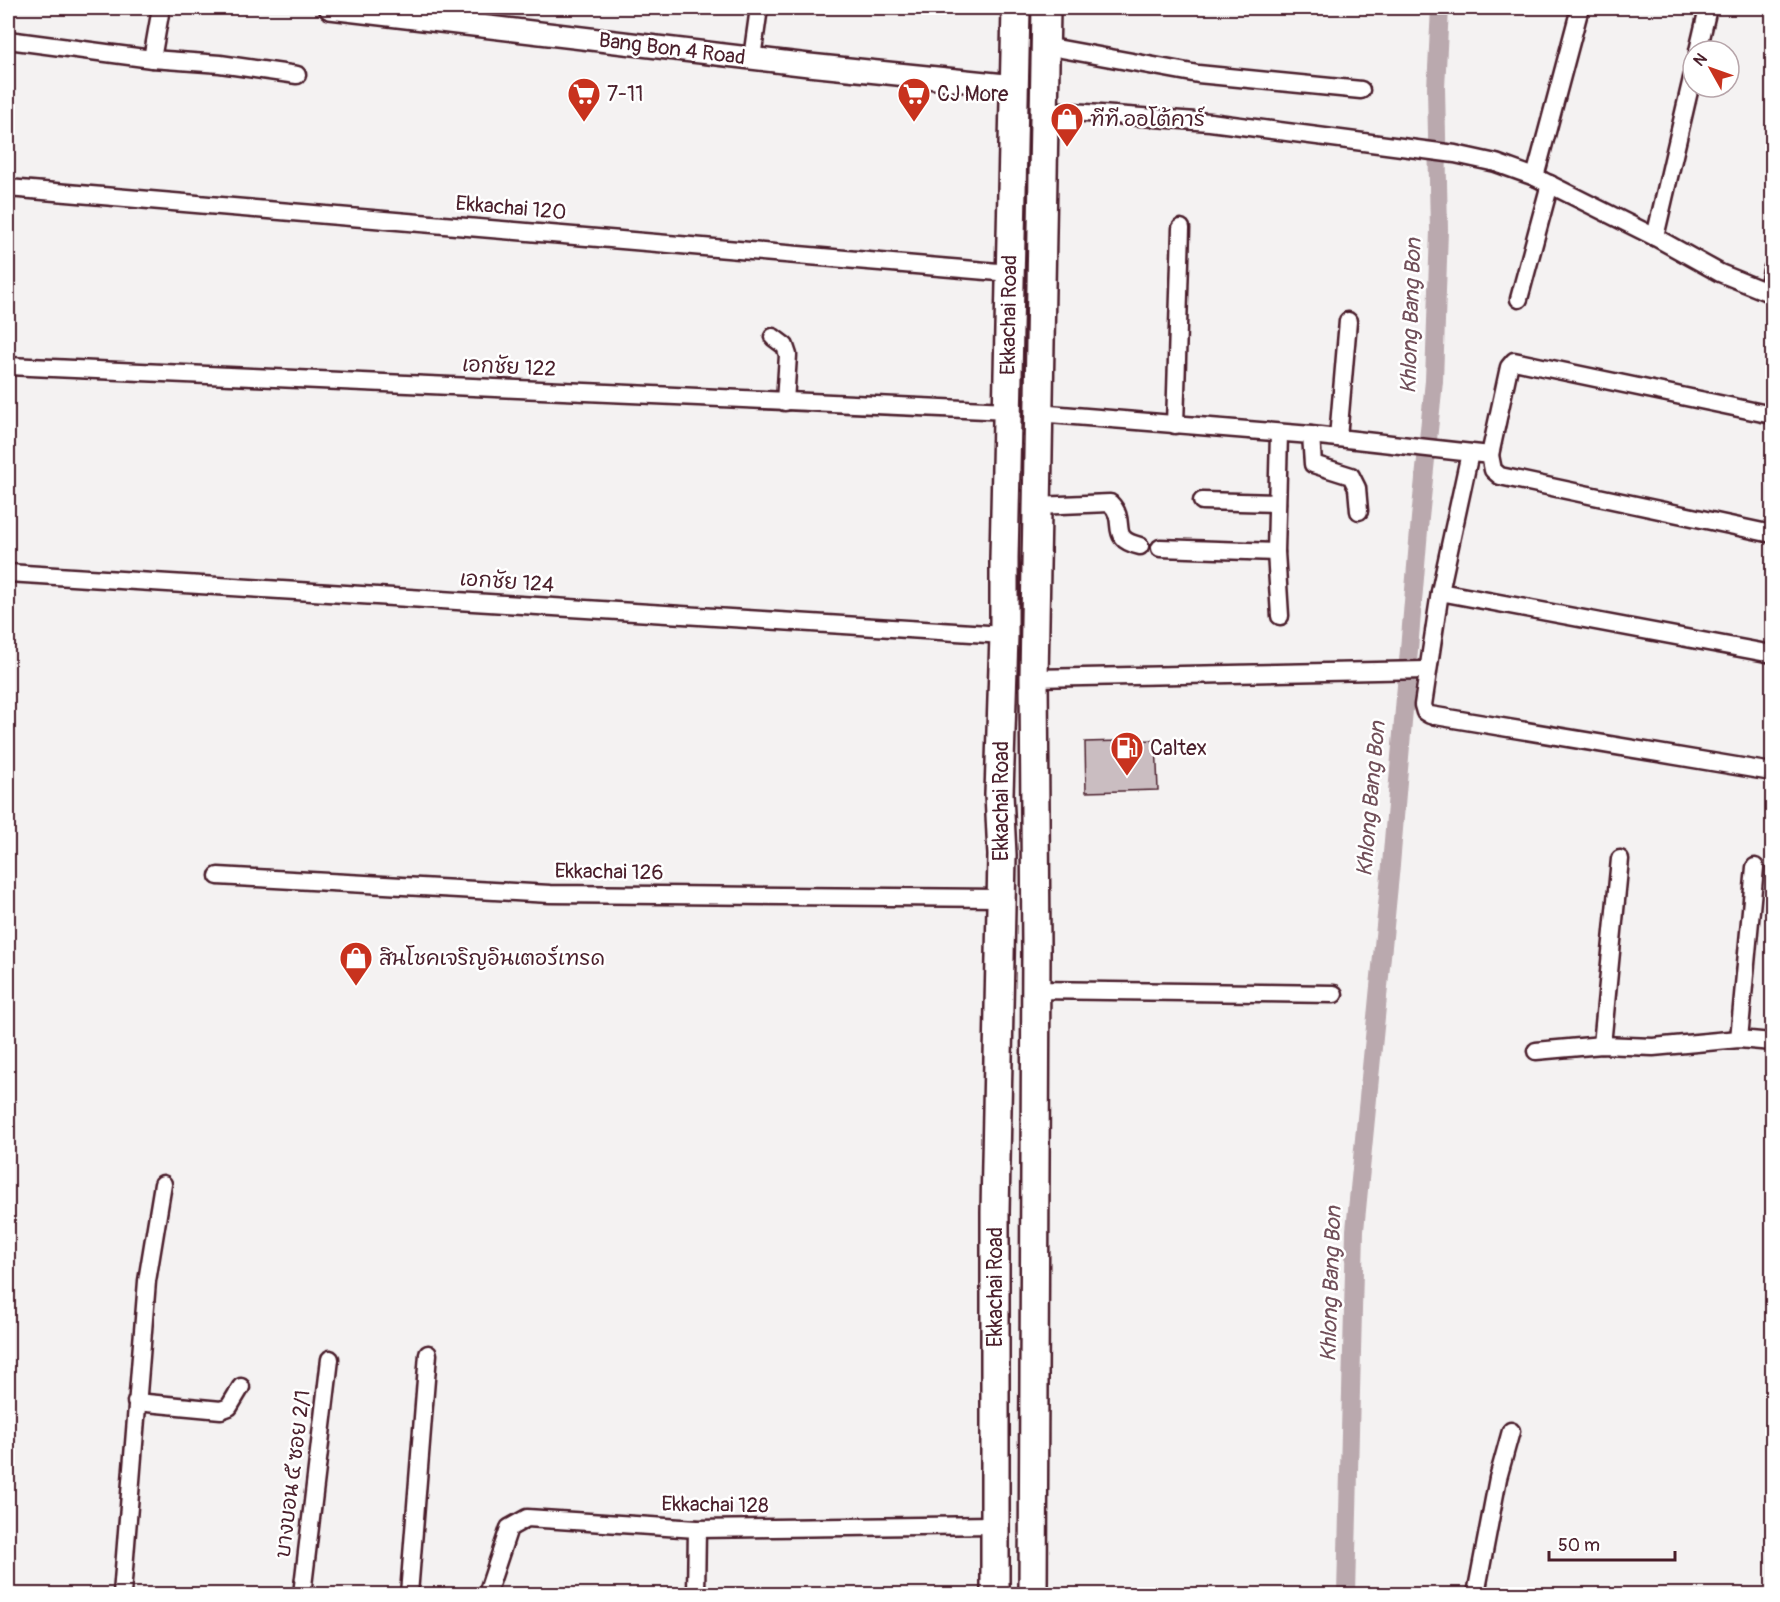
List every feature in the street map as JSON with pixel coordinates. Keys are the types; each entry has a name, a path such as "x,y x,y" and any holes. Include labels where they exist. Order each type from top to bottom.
{"main road":[{"name":"Ekkachai Road","path":"995,1594 993,1525 995,1212 1002,855 999,794 1016,8"},
{"name":"Ekkachai Road","path":"1033,1594 1036,949 1034,678 1046,8"},
{"path":"995,1212 1034,1216"}],"street":[{"path":"152,59 161,8"},
{"name":"Bang Bon 4 Road","path":"330,8 752,58 1015,86"},
{"path":"752,58 759,8"},
{"path":"1519,299 1542,180 1580,8"},
{"path":"1701,39 1708,8"},
{"path":"8,40 297,75"},
{"path":"1045,46 1198,74 1361,90"},
{"path":"1655,237 1687,99"},
{"path":"1045,110 1210,122 1455,154 1496,163 1542,180 1655,237 1720,273 1770,293 1773,270"},
{"name":"Ekkachai 120","path":"8,188 1010,273"},
{"path":"1175,425 1181,228"},
{"path":"1338,438 1348,321"},
{"path":"773,337 785,346 788,355 785,402"},
{"path":"1773,415 1514,361 1509,367 1490,455 1493,470 1500,476 1773,534"},
{"name":"เอกชัย 122","path":"8,366 1008,411"},
{"path":"1037,414 1311,435 1490,455"},
{"path":"1279,434 1276,552 1280,616"},
{"path":"1311,435 1313,464 1351,476 1357,488 1359,511"},
{"path":"1470,453 1421,670 1425,712 1430,716 1773,772"},
{"path":"1202,501 1277,503"},
{"path":"1036,506 1110,503 1118,514 1121,537 1126,543 1140,546"},
{"path":"1160,548 1276,552"},
{"name":"เอกชัย 124","path":"8,573 1004,635"},
{"path":"1440,592 1773,654"},
{"path":"1034,678 1421,670"},
{"path":"1602,1045 1620,858"},
{"path":"1739,1039 1755,867"},
{"name":"Ekkachai 126","path":"218,876 550,894 1000,898"},
{"path":"1035,990 1334,994"},
{"path":"1536,1051 1602,1045 1653,1047 1739,1039 1773,1042"},
{"path":"122,1594 147,1281 163,1184"},
{"path":"409,1594 428,1354"},
{"name":"บางบอน ๕ ซอย 2/1","path":"302,1594 330,1359"},
{"path":"136,1402 221,1410 229,1407 241,1387"},
{"path":"1476,1594 1498,1478 1510,1431"},
{"name":"Ekkachai 128","path":"487,1594 509,1528 527,1518 697,1529 993,1525"},
{"path":"696,1594 697,1529"}],"building":[{"path":"1156,740 1158,790 1086,792 1085,742"}],"waterway":[{"name":"Khlong Bang Bon","path":"1346,1594 1355,1230 1391,865 1420,518 1434,381 1439,230 1436,88 1440,8"}],"place":[{"name":"7-11","path":"584,123"},
{"name":"CJ More","path":"914,123"},
{"name":"ทีที ออโต้คาร์","path":"1067,148"},
{"name":"Caltex","path":"1127,777"},
{"name":"สินโชคเจริญอินเตอร์เทรด","path":"356,987"}]}
